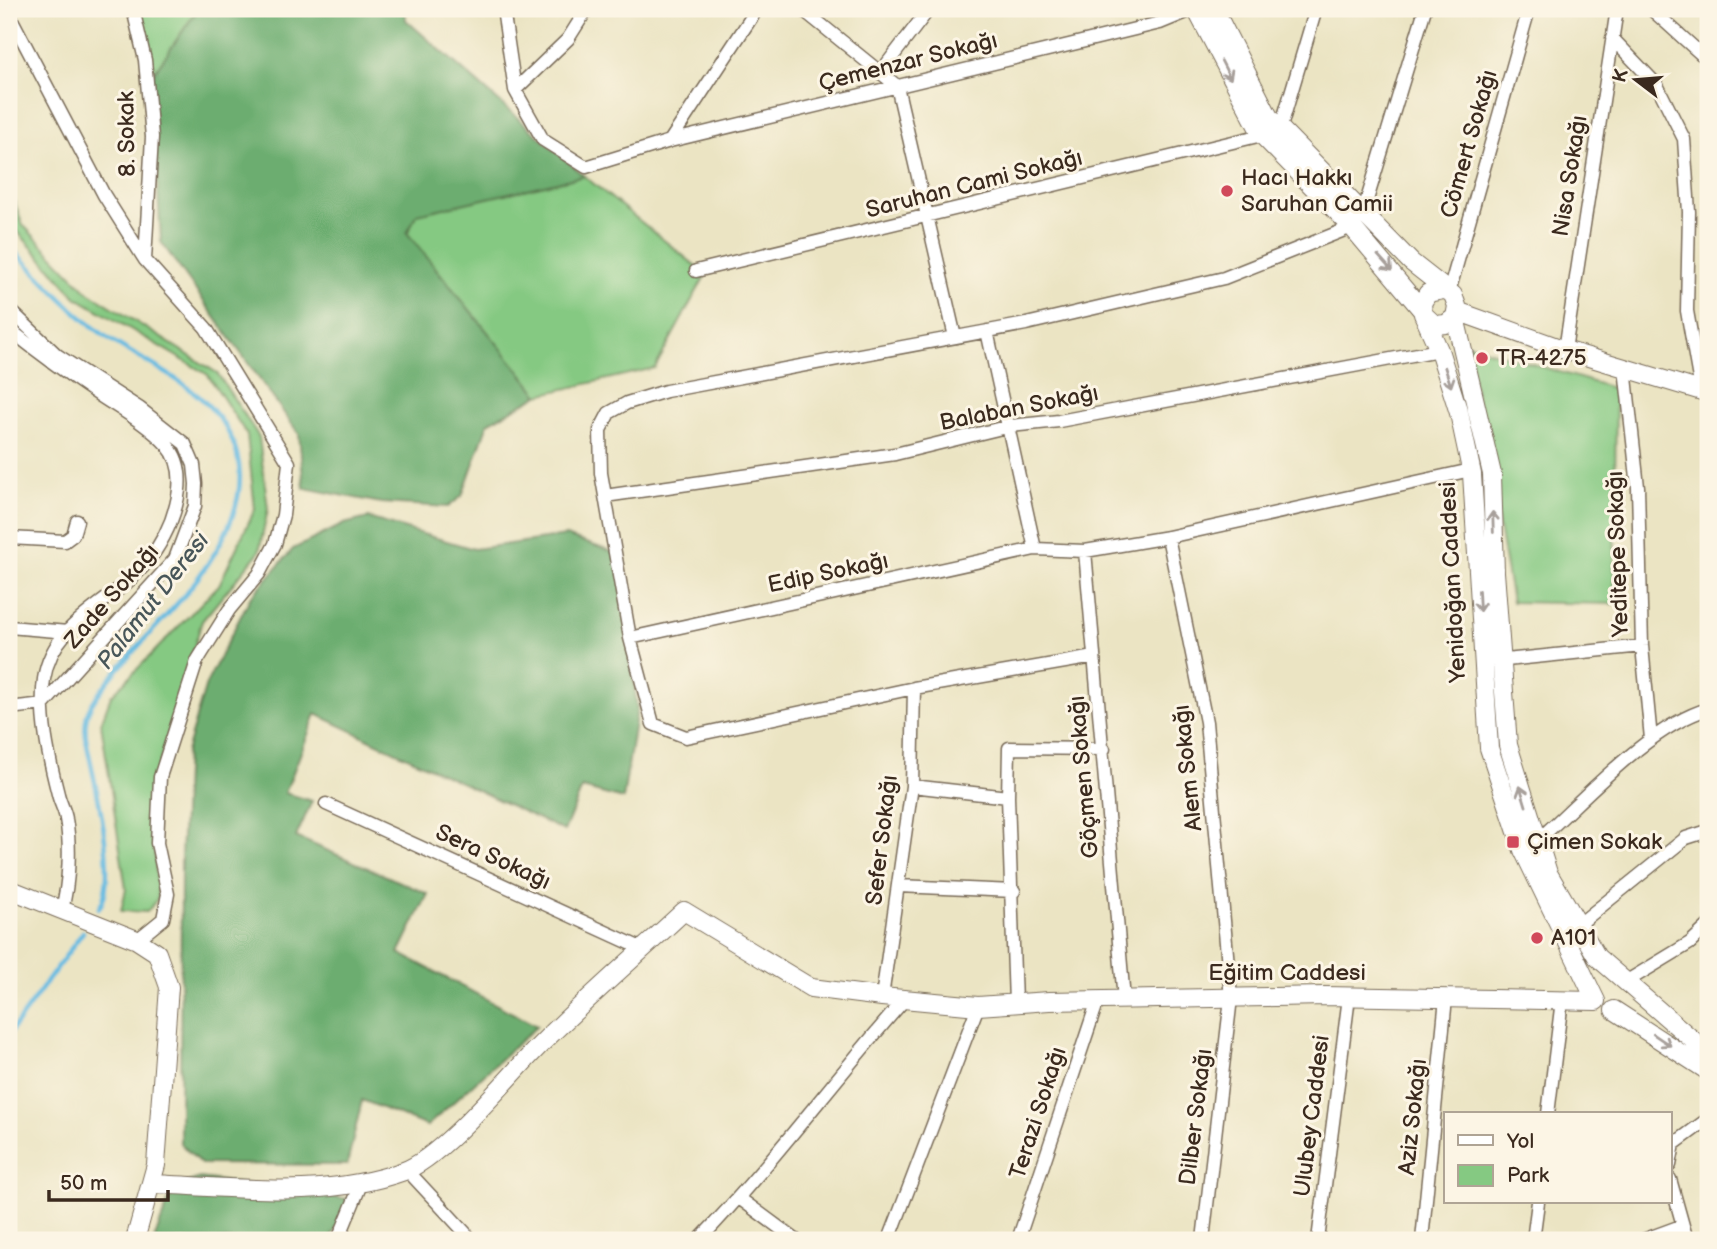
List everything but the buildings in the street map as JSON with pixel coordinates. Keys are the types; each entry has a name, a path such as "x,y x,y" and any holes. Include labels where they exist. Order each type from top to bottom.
{"street":[{"name":"8. Sokak","path":"133,9 145,60 152,137 145,260"},
{"path":"503,9 515,90"},
{"path":"515,90 568,39 587,9"},
{"path":"670,141 757,9"},
{"path":"802,9 897,86 955,337"},
{"path":"880,73 929,9"},
{"name":"Çemenzar Sokağı","path":"515,90 544,140 586,167 670,141 1160,23 1195,9"},
{"name":"Yenidoğan Caddesi","path":"1195,9 1262,135 1352,228 1422,311 1439,350 1459,413 1471,470 1489,748 1596,1001"},
{"path":"1214,9 1269,117 1411,262 1446,290 1456,300 1456,314 1446,324 1435,325 1422,311 1428,293 1446,290"},
{"path":"1280,130 1316,9"},
{"path":"1094,657 914,688 686,737 653,724 630,638 605,496 600,430 609,413 627,403 723,379 987,331 1224,278 1352,228 1363,213 1425,9"},
{"name":"Cömert Sokağı","path":"1446,290 1529,9"},
{"name":"Nisa Sokağı","path":"1565,350 1616,9"},
{"path":"1651,9 1701,54 1708,55"},
{"path":"9,14 104,195 145,260 206,328 289,463 283,515 275,544 258,574 229,610 197,661 178,713 160,777 157,842 168,894 163,919 138,940"},
{"path":"1456,314 1704,392 1687,311 1689,212 1684,139 1657,85 1612,38"},
{"path":"1262,135 1280,130"},
{"name":"Saruhan Cami Sokağı","path":"696,271 1262,135"},
{"name":"Zade Sokağı","path":"9,309 57,355 139,408 185,444 194,465 196,485 195,506 175,559 44,704"},
{"name":"Yenidoğan Caddesi","path":"1456,314 1492,474 1507,745 1530,846 1597,957 1624,983 1708,1052"},
{"path":"9,329 46,358 148,427 169,448 179,467 179,490 172,516 147,563 94,605 68,632 53,650 44,678 50,756 66,819 67,877 62,909"},
{"path":"987,331 1035,549"},
{"name":"Balaban Sokağı","path":"605,496 895,454 1010,426 1059,421 1439,350"},
{"name":"Yeditepe Sokağı","path":"1625,368 1638,487 1642,646 1651,739"},
{"name":"Edip Sokağı","path":"630,638 1035,549 1085,551 1168,537 1471,470"},
{"path":"9,538 65,541 74,535 77,521"},
{"name":"Alem Sokağı","path":"1168,537 1206,722 1231,998"},
{"name":"Göçmen Sokağı","path":"1085,551 1125,1000"},
{"path":"9,627 68,632"},
{"path":"1482,662 1642,646"},
{"name":"Sefer Sokağı","path":"882,997 912,786 914,688"},
{"path":"9,708 44,704"},
{"path":"1530,846 1651,739 1694,713 1708,709"},
{"path":"1015,1003 1014,891 1008,797 1009,748 1104,749"},
{"path":"912,786 1008,797"},
{"name":"Sera Sokağı","path":"326,804 643,949"},
{"path":"1578,925 1686,838 1708,831"},
{"path":"898,886 1014,891"},
{"path":"9,889 138,940 157,953 169,987 156,1165 135,1240"},
{"name":"Eğitim Caddesi","path":"643,949 684,911 811,988 882,997 978,1006 1098,1000 1349,997 1596,1001"},
{"path":"1624,983 1689,943 1708,926"},
{"path":"151,1184 313,1190 361,1184 407,1170 450,1138 541,1044 643,949"},
{"path":"1615,977 1624,983 1627,999 1622,1007 1614,1010 1603,1009 1596,1001 1595,990 1604,978 1615,977"},
{"name":"Ulubey Caddesi","path":"1318,1240 1349,997"},
{"name":"Dilber Sokağı","path":"1203,1240 1231,998"},
{"name":"Aziz Sokağı","path":"1422,1240 1446,998"},
{"path":"699,1240 740,1198 842,1070 905,999"},
{"name":"Terazi Sokağı","path":"1018,1240 1098,1000"},
{"path":"1548,1112 1562,1000"},
{"path":"889,1240 978,1006"},
{"path":"1614,1010 1708,1071"},
{"path":"1672,1154 1674,1144 1708,1119"},
{"path":"407,1170 472,1240"},
{"path":"338,1240 361,1184"},
{"path":"1672,1188 1687,1240"},
{"path":"740,1198 796,1240"},
{"path":"1533,1240 1538,1204"},
{"path":"1643,1240 1681,1226"}],"green space":[{"path":"137,9 198,9 151,77"},
{"path":"198,9 405,9 406,20 584,176 417,214 407,233 539,395 488,423 462,496 448,507 381,503 304,488 299,434 161,242 151,77"},
{"path":"584,176 706,274 655,368 539,395 407,233 417,214"},
{"path":"9,187 23,225 87,291 217,373 259,437 268,509 259,552 202,621 150,795 158,898 147,912 121,911 126,889 101,723 111,696 219,585 255,509 247,435 208,375 76,297 9,222"},
{"path":"1467,344 1616,389 1614,604 1512,602"},
{"path":"368,518 474,549 566,536 619,554 637,709 623,799 582,788 564,831 316,714 285,793 312,801 296,837 428,894 399,953 537,1026 427,1126 362,1100 347,1165 201,1164 180,1143 181,856 186,752 206,684 250,598 293,549 344,524"},
{"path":"200,1178 355,1200 329,1240 154,1240 174,1187"}],"waterway":[{"name":"Palamut Deresi","path":"9,245 92,326 186,386 213,410 230,435 238,461 239,487 234,513 207,566 103,688 87,715 86,737 103,822 107,862 107,880 99,908"},
{"name":"Palamut Deresi","path":"9,1034 83,932"}],"place":[{"name":"Hacı Hakkı Saruhan Camii","path":"1227,191"},
{"name":"TR-4275","path":"1482,358"},
{"name":"Çimen Sokak","path":"1513,842"},
{"name":"A101","path":"1537,938"}]}
